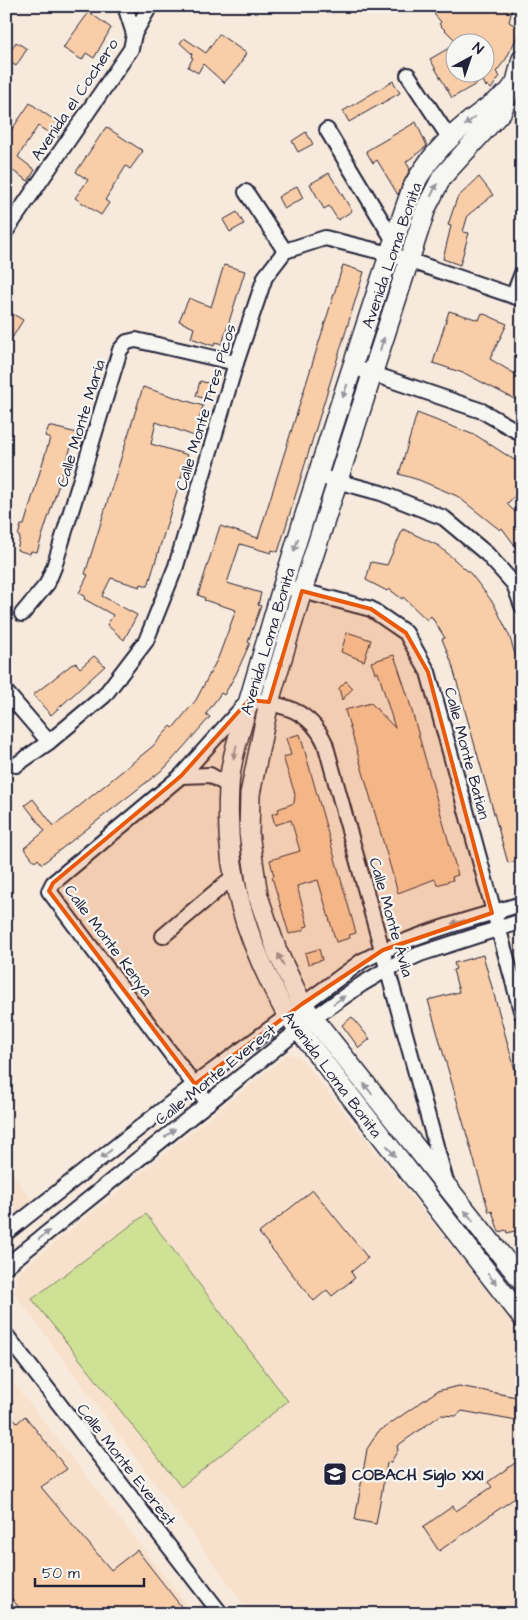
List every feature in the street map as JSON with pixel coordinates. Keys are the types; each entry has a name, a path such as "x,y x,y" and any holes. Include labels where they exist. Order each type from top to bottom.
{"main road":[{"path":"515,88 522,59"},
{"name":"Avenida Loma Bonita","path":"515,88 450,139 423,168 417,178 392,247 353,367 302,592 269,702 250,794 249,833 253,873 258,896 277,951 307,1011 522,1281"},
{"name":"Avenida Loma Bonita","path":"515,88 502,111 435,187 372,374 283,586 238,738 229,786 229,820 234,876 241,912 252,946 292,1023 522,1317"}],"street":[{"name":"Avenida el Cochero","path":"125,6 134,34"},
{"name":"Avenida el Cochero","path":"6,231 131,48 134,34 150,6"},
{"path":"408,75 450,139"},
{"path":"327,130 392,247 409,260 518,296 522,273"},
{"path":"246,192 285,251 325,238 392,247"},
{"name":"Calle Monte Tres Picos","path":"16,765 49,742 104,696 146,641 176,566 236,363 265,277 285,251"},
{"name":"Calle Monte María","path":"22,614 48,584 120,350 127,342 136,340 236,363"},
{"path":"353,367 482,411 522,434"},
{"path":"327,478 381,493 444,518 487,554 514,584 522,606"},
{"name":"Calle Monte Batian","path":"283,586 371,609 406,633 428,672 492,912 522,1014"},
{"path":"6,692 49,742"},
{"name":"Calle Monte Ávila","path":"249,700 290,707 313,723 325,743 389,968 448,1190"},
{"name":"Calle Monte Kenya","path":"208,1103 50,891 53,883 180,776 249,700"},
{"path":"180,776 210,775 229,786"},
{"path":"163,936 234,876"},
{"name":"Calle Monte Everest","path":"6,1266 208,1103 292,1023 362,962 383,950 446,926 522,904"},
{"name":"Calle Monte Everest","path":"307,1011 420,954 497,928 522,922"},
{"name":"Calle Monte Everest","path":"6,1233 195,1084 292,1023"},
{"name":"Calle Monte Everest","path":"6,1335 221,1614"}],"highlighted area":[{"path":"302,591 371,609 406,633 428,672 492,913 383,950 302,1004 195,1084 49,891 53,883 181,776 249,700 269,702"}],"shaded area":[{"name":"COBACH Siglo XXI","path":"288,1054 299,1056 522,1334 522,1614 251,1614 14,1293 17,1273"},
{"path":"6,1165 33,1201 6,1222"},
{"path":"6,1373 194,1614 6,1614"}],"green space":[{"path":"146,1214 288,1401 181,1487 32,1299"}],"building":[{"path":"442,6 513,6 509,22 521,29 506,59 496,72 496,32 447,32 439,24 441,22 434,14"},
{"path":"89,12 111,28 94,58 86,53 82,60 63,48"},
{"path":"219,34 246,53 239,66 224,83 203,64 198,73 188,67 193,58 191,57 192,54 180,43 184,38 206,53"},
{"path":"16,42 27,49 16,66 6,59"},
{"path":"446,50 446,82 480,82 452,98 430,59"},
{"path":"496,72 500,76 496,82"},
{"path":"393,81 400,93 349,122 343,111"},
{"path":"484,82 496,82 491,89 487,85 486,87"},
{"path":"30,103 64,127 57,138 38,126 18,157 35,170 28,181 10,169 6,176 6,138"},
{"path":"416,122 427,146 406,162 410,169 398,195 377,160 373,163 366,151"},
{"path":"106,127 143,151 130,169 126,166 105,200 109,203 101,215 75,198 88,180 76,172"},
{"path":"306,132 313,144 298,152 292,141"},
{"path":"329,173 352,211 338,220 329,206 324,209 310,184"},
{"path":"479,177 493,195 468,215 463,232 469,233 460,265 443,259 451,226 448,225 457,198"},
{"path":"297,186 303,198 284,209 278,197"},
{"path":"237,212 244,224 230,232 223,220"},
{"path":"224,265 245,271 222,344 215,342 214,346 191,338 194,328 179,321 189,298 211,307"},
{"path":"343,265 364,272 278,552 272,550 271,553 240,544 227,583 261,593 258,605 261,606 248,642 250,643 236,674 224,695 221,693 206,714 210,717 166,767 42,864 38,859 35,862 24,848 45,831 25,805 33,799 54,826 66,817 153,746 171,726 173,728 196,700 218,658 236,610 204,600 205,598 198,595 220,526 258,538"},
{"path":"6,310 23,320 6,348"},
{"path":"449,311 479,320 482,313 507,324 490,359 522,378 522,403 466,374 433,363"},
{"path":"200,381 211,384 206,399 196,396"},
{"path":"143,387 203,406 194,436 156,422 151,444 188,455 148,586 141,584 140,587 111,578 102,596 137,615 124,640 107,625 113,615 84,599 85,596 79,593 88,575 85,574"},
{"path":"417,413 477,436 522,465 522,488 507,504 522,519 522,555 502,528 500,530 457,496 399,474"},
{"path":"49,426 85,435 81,447 72,444 37,552 31,551 30,554 17,550 20,537 18,536 21,525 24,525 50,438 45,436"},
{"path":"403,529 439,546 471,574 494,604 509,635 522,676 522,801 515,802 522,823 522,860 508,863 451,661 442,639 445,638 431,616 427,620 403,597 402,599 389,589 387,591 366,580 371,562 387,565"},
{"path":"347,632 371,640 364,661 341,652"},
{"path":"394,655 408,697 458,875 452,877 453,880 437,885 435,879 398,893 345,710 371,703 395,728 378,672 375,673 371,662"},
{"path":"94,656 105,666 51,715 33,695 71,665 76,663 80,668"},
{"path":"346,681 353,688 342,700 339,688"},
{"path":"300,734 356,933 349,935 350,938 336,942 318,880 297,886 308,926 304,927 304,930 289,934 272,877 274,876 270,860 300,851 291,820 275,825 272,814 279,812 278,809 294,803 295,794 283,757 291,755 286,738"},
{"path":"319,949 322,960 308,964 305,953"},
{"path":"483,955 522,1095 522,1144 520,1144 522,1153 522,1229 507,1233 506,1230 499,1232 492,1211 489,1212 428,1000 459,992 453,970 456,969 454,963"},
{"path":"352,1017 370,1039 359,1048 342,1025"},
{"path":"313,1190 368,1258 351,1272 355,1278 332,1296 327,1290 314,1301 259,1233"},
{"path":"459,1386 522,1398 522,1422 462,1411 456,1416 441,1415 397,1446 398,1450 391,1462 387,1463 376,1524 355,1520 367,1449 378,1432 437,1391"},
{"path":"6,1409 17,1423 25,1416 67,1469 41,1487 111,1570 137,1550 187,1614 24,1614 6,1591"},
{"path":"522,1458 522,1493 439,1551 423,1527 453,1506 456,1511 492,1487 488,1482"}],"place":[{"name":"COBACH Siglo XXI","path":"335,1474"}]}
